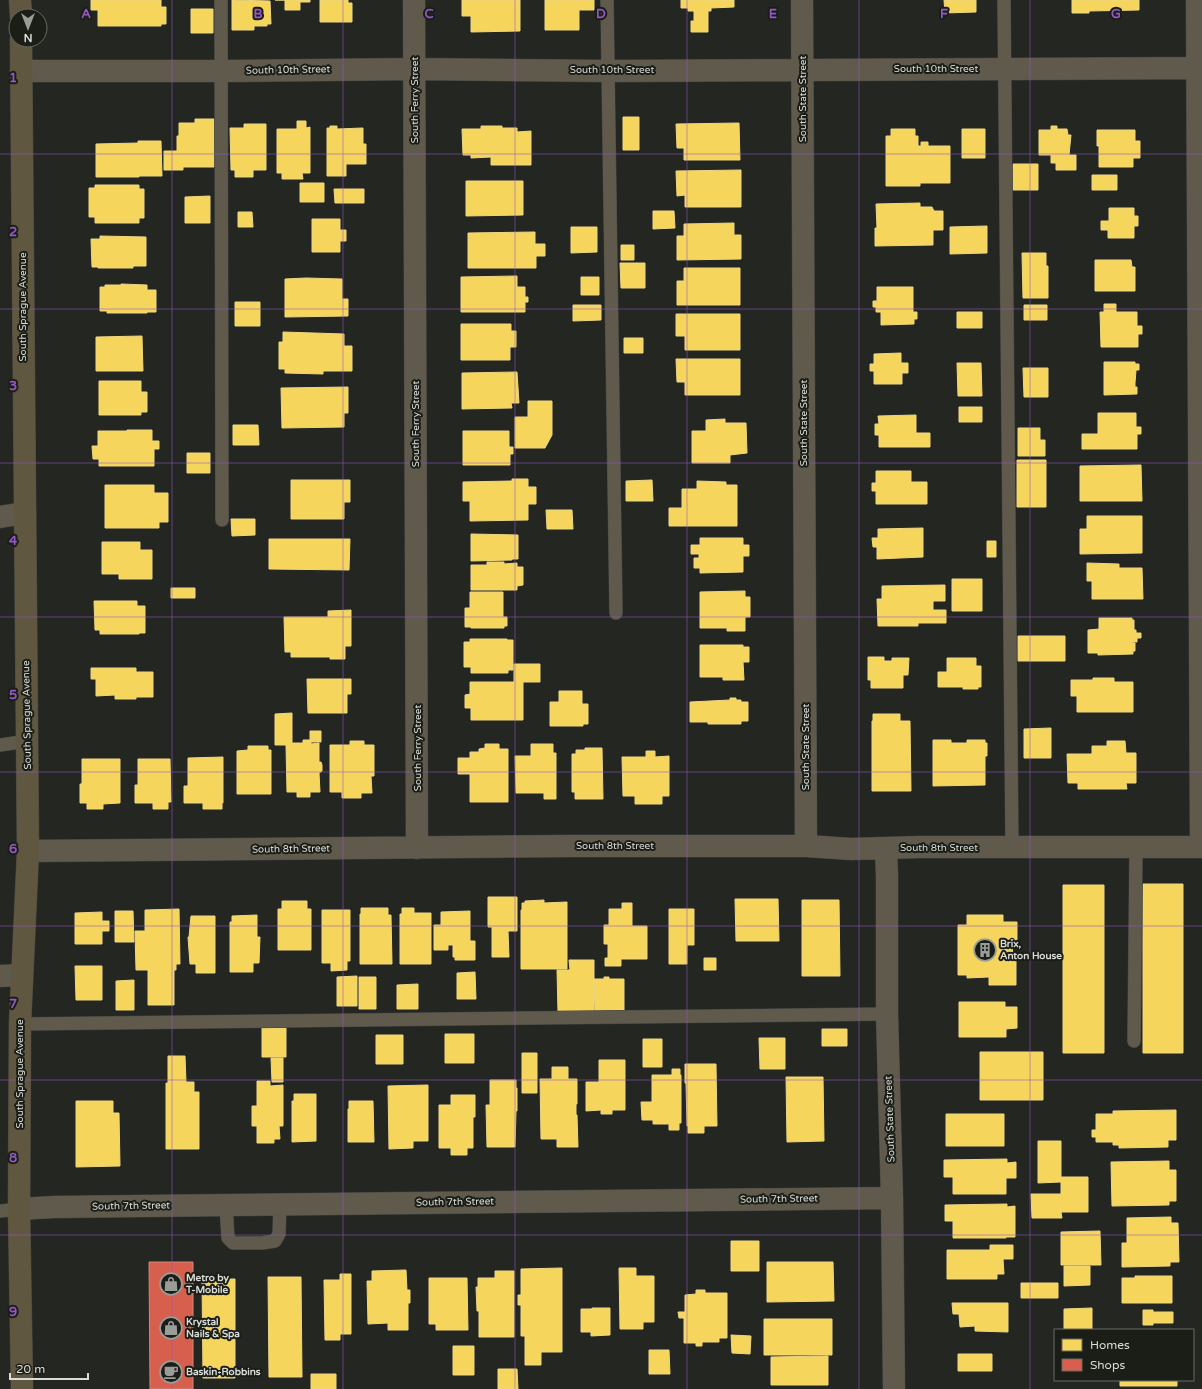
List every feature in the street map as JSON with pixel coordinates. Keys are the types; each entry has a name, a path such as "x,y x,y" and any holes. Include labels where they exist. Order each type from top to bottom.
{"main road":[{"name":"South Sprague Avenue","path":"21,48 28,851 10,1210 22,1389"}],"street":[{"name":"South Ferry Street","path":"414,0 417,848"},
{"name":"South State Street","path":"802,0 806,846"},
{"path":"1197,0 1199,68 1201,847"},
{"name":"South 10th Street","path":"21,71 414,69 608,71 1199,68"},
{"path":"0,517 25,513"},
{"name":"South 8th Street","path":"28,851 806,846 851,849 920,847 1201,847"},
{"name":"South State Street","path":"886,849 887,1014 892,1198 894,1389"},
{"path":"0,976 22,976"},
{"name":"South 7th Street","path":"10,1210 54,1207 892,1198"}],"lane":[{"path":"221,0 222,520"},
{"path":"607,0 616,613"},
{"path":"1004,0 1012,848"},
{"path":"0,745 27,741"},
{"path":"1134,1042 1136,847"},
{"path":"20,1024 887,1014"},
{"path":"226,1205 228,1238 233,1242 262,1243 275,1241 279,1234 280,1204"}],"building: Homes":[{"path":"91,0 161,0 161,7 166,7 166,24 161,24 161,26 98,26 98,10 91,10"},
{"path":"232,0 270,1 271,24 267,24 267,26 254,26 254,30 232,30"},
{"path":"285,0 310,0 310,2 300,2 300,10 285,10"},
{"path":"320,0 348,0 348,3 352,3 352,22 320,22"},
{"path":"462,0 520,0 520,31 471,32 471,16 462,16"},
{"path":"545,0 594,0 594,10 579,10 579,30 545,30"},
{"path":"681,0 734,0 734,7 711,8 711,11 708,11 708,32 691,32 691,21 694,21 694,11 688,11 688,8 681,8"},
{"path":"944,0 976,0 976,12 945,13"},
{"path":"1072,0 1139,0 1139,10 1089,11 1089,13 1072,13"},
{"path":"191,9 213,9 213,33 191,33"},
{"path":"623,117 639,117 639,150 623,150"},
{"path":"195,119 214,119 214,167 183,167 183,170 164,170 164,151 177,151 179,123 195,123"},
{"path":"297,121 306,121 306,128 310,127 310,173 302,173 303,179 282,179 282,173 277,173 277,129 297,129"},
{"path":"739,123 740,160 684,160 684,148 677,148 676,124"},
{"path":"244,124 266,124 266,170 253,170 253,177 235,177 235,170 231,170 230,128 244,128"},
{"path":"330,126 337,126 337,129 363,128 363,144 366,144 366,164 346,164 346,176 327,176 327,128 330,128"},
{"path":"481,126 517,128 517,132 531,131 531,165 491,165 491,157 471,158 471,155 463,155 462,129 481,129"},
{"path":"1051,126 1057,126 1057,129 1067,129 1068,135 1071,135 1069,155 1076,155 1076,170 1056,170 1056,163 1051,163 1051,155 1039,155 1039,130 1051,130"},
{"path":"891,129 915,129 915,136 918,136 918,146 921,146 921,142 928,142 928,146 950,146 950,183 920,183 920,186 886,186 886,136 891,136"},
{"path":"962,129 985,129 985,158 962,158"},
{"path":"1097,130 1135,130 1135,141 1140,141 1140,158 1133,158 1133,167 1099,167"},
{"path":"138,141 161,141 162,176 96,177 96,144 138,143"},
{"path":"1013,164 1038,164 1038,190 1013,190"},
{"path":"741,170 741,207 685,207 685,195 677,196 676,171"},
{"path":"1092,175 1117,175 1117,190 1092,190"},
{"path":"466,181 523,181 523,215 466,216"},
{"path":"300,183 324,183 324,202 300,202"},
{"path":"95,185 139,185 139,189 144,189 144,218 139,218 139,223 95,223 95,217 89,217 89,188 95,188"},
{"path":"334,189 364,189 364,203 335,203"},
{"path":"210,196 210,223 185,223 185,197"},
{"path":"920,203 920,207 932,207 934,211 943,211 943,230 933,230 933,245 875,246 875,228 877,228 876,204"},
{"path":"1109,208 1134,208 1134,216 1138,216 1138,226 1134,226 1134,238 1108,238 1108,230 1101,230 1101,221 1109,221"},
{"path":"653,211 674,211 675,228 653,229"},
{"path":"238,212 252,212 253,227 238,227"},
{"path":"312,219 340,219 340,230 346,230 346,241 340,241 340,252 312,252"},
{"path":"734,223 734,235 741,235 741,259 677,260 677,236 684,236 684,224"},
{"path":"987,226 987,253 950,254 950,227"},
{"path":"571,227 597,227 597,252 571,253"},
{"path":"535,232 535,244 545,244 545,256 536,256 536,268 468,268 468,233"},
{"path":"100,236 146,237 146,266 133,266 133,268 92,267 91,239 100,239"},
{"path":"621,245 634,245 634,260 621,260"},
{"path":"1022,253 1046,253 1046,266 1048,266 1048,298 1023,298"},
{"path":"1095,260 1131,260 1132,267 1135,267 1135,291 1095,291"},
{"path":"620,263 645,263 645,288 621,288"},
{"path":"684,268 740,268 740,305 677,305 677,281 684,281"},
{"path":"517,276 517,287 525,287 525,297 528,297 528,302 525,302 525,312 461,312 461,277"},
{"path":"581,277 599,277 599,295 581,295"},
{"path":"285,279 342,279 342,299 348,299 348,316 285,317"},
{"path":"105,285 147,285 147,290 156,290 156,312 107,313 107,311 100,311 100,287 105,287"},
{"path":"877,287 913,287 913,312 917,312 917,319 914,319 914,324 881,325 881,312 876,312 876,307 873,307 873,301 877,301"},
{"path":"235,302 260,302 260,326 235,326"},
{"path":"1104,304 1116,304 1116,312 1137,312 1137,326 1142,326 1142,334 1138,334 1138,347 1101,347 1100,312 1104,312"},
{"path":"573,305 601,305 601,320 573,321"},
{"path":"1024,305 1047,305 1047,320 1024,320"},
{"path":"957,312 982,312 982,328 957,328"},
{"path":"676,314 740,314 740,350 685,350 685,336 676,336"},
{"path":"461,324 511,324 511,331 516,331 516,347 510,347 510,360 461,360"},
{"path":"283,332 344,334 344,346 352,346 352,371 323,371 323,374 285,373 285,369 279,369 279,342 283,342"},
{"path":"142,336 143,371 96,371 96,337"},
{"path":"624,338 643,338 643,353 624,353"},
{"path":"901,353 901,363 908,363 908,373 902,373 902,384 874,384 874,371 870,371 870,364 874,364 874,354"},
{"path":"676,359 740,359 740,395 685,395 685,382 677,382"},
{"path":"1104,362 1135,362 1135,364 1139,364 1139,370 1136,370 1135,383 1135,387 1137,387 1137,394 1104,395"},
{"path":"957,363 981,363 982,396 958,396"},
{"path":"1023,368 1048,368 1048,397 1024,397"},
{"path":"517,372 519,403 511,403 512,408 462,409 462,373"},
{"path":"99,381 141,381 141,392 147,392 147,412 141,412 141,415 99,415"},
{"path":"348,387 348,413 344,413 344,427 282,428 281,388"},
{"path":"528,401 552,401 552,435 545,448 515,448 515,417 528,417"},
{"path":"959,407 982,407 982,422 959,422"},
{"path":"1098,413 1136,413 1136,427 1141,427 1141,434 1137,434 1137,449 1082,449 1082,434 1098,434"},
{"path":"916,415 916,433 930,433 930,447 879,447 879,435 875,435 875,424 879,424 878,416"},
{"path":"725,419 725,423 746,423 747,453 730,455 730,463 692,463 692,431 706,431 706,420"},
{"path":"233,425 258,425 259,445 233,445"},
{"path":"1018,428 1040,428 1040,440 1045,440 1045,456 1018,456"},
{"path":"152,430 152,441 159,441 159,449 154,449 154,466 99,466 99,459 93,459 92,446 98,446 98,431"},
{"path":"463,431 509,431 509,447 513,447 513,454 510,454 510,465 463,465"},
{"path":"187,453 210,453 210,473 187,473"},
{"path":"1017,460 1046,460 1046,507 1017,507"},
{"path":"1141,465 1142,501 1080,501 1080,466"},
{"path":"876,471 911,471 911,482 927,482 927,504 876,504 876,491 872,491 872,483 876,483"},
{"path":"512,479 528,479 528,487 536,487 536,504 528,504 528,520 470,521 470,501 463,501 463,482 512,481"},
{"path":"291,480 350,480 350,502 344,502 344,519 291,519"},
{"path":"652,480 653,501 626,501 626,481"},
{"path":"697,481 726,482 726,485 737,485 737,526 669,526 669,508 682,508 682,489 697,489"},
{"path":"105,485 154,485 154,493 168,493 168,522 159,522 159,528 105,528"},
{"path":"546,510 572,510 573,529 547,529"},
{"path":"1087,516 1142,516 1142,553 1080,554 1080,529 1087,529"},
{"path":"231,519 255,519 255,535 232,536"},
{"path":"923,528 923,557 877,559 877,547 873,547 872,538 878,538 878,529"},
{"path":"471,534 518,535 518,559 471,561"},
{"path":"700,538 743,538 743,545 749,545 749,556 743,556 743,572 700,573 700,568 694,568 694,558 699,558 699,554 691,554 691,545 700,545"},
{"path":"269,539 350,539 349,570 269,569"},
{"path":"987,541 996,541 996,557 987,557"},
{"path":"102,542 140,542 140,550 152,550 152,579 119,579 119,574 102,574"},
{"path":"487,562 504,562 504,564 517,563 517,567 523,567 523,585 517,586 517,590 471,590 471,565 487,565"},
{"path":"1087,563 1119,564 1119,568 1142,568 1143,599 1092,599 1092,581 1087,581"},
{"path":"952,579 982,579 982,611 952,611"},
{"path":"945,585 945,601 933,601 933,610 946,610 946,623 918,623 918,626 878,626 877,599 882,599 882,586"},
{"path":"171,588 195,588 195,598 171,598"},
{"path":"745,591 745,597 750,597 750,617 745,617 745,631 727,631 727,628 700,628 700,592"},
{"path":"470,592 503,592 503,617 507,617 507,626 504,626 504,628 465,627 465,608 470,608"},
{"path":"94,601 137,601 137,606 145,606 145,633 100,634 100,630 95,630"},
{"path":"351,610 351,646 345,646 345,659 330,659 330,657 291,657 291,652 285,652 284,617 328,617 328,611"},
{"path":"1099,618 1132,618 1132,620 1134,620 1134,630 1136,630 1136,633 1141,633 1141,638 1137,638 1137,642 1132,642 1135,643 1135,651 1133,651 1133,654 1098,655 1098,653 1088,653 1088,630 1099,629"},
{"path":"1018,636 1065,636 1065,661 1018,661"},
{"path":"470,639 513,640 513,670 508,670 508,673 471,673 471,667 464,667 464,642 470,642"},
{"path":"700,645 743,645 743,647 749,647 749,662 743,662 744,680 723,680 723,677 700,677"},
{"path":"868,657 884,657 884,661 892,661 892,658 909,658 908,675 903,675 903,688 871,688 871,680 868,680"},
{"path":"947,658 976,658 976,666 981,666 981,687 978,687 978,689 963,689 963,687 938,687 938,672 947,672"},
{"path":"514,664 540,664 540,682 523,682 523,720 471,720 471,708 465,708 465,695 470,694 470,682 514,682"},
{"path":"91,668 136,668 136,672 153,672 153,697 115,699 115,695 96,696 96,679 91,679"},
{"path":"1093,678 1114,678 1114,682 1133,682 1133,712 1077,712 1077,696 1071,696 1071,680 1093,680"},
{"path":"307,679 351,679 351,694 347,694 347,713 308,713"},
{"path":"559,691 582,691 582,704 588,704 588,724 583,724 583,726 550,726 550,702 559,702"},
{"path":"730,698 736,698 736,700 741,700 741,702 748,702 748,721 741,721 741,724 708,724 708,722 690,722 690,702 730,700"},
{"path":"292,713 292,743 303,743 303,740 310,740 310,731 321,731 321,742 311,742 311,744 319,743 319,762 321,762 322,765 322,771 319,773 320,792 310,792 310,797 297,797 297,792 287,792 286,745 275,745 275,714"},
{"path":"873,714 900,714 900,721 910,721 911,791 872,791"},
{"path":"1051,728 1051,758 1024,758 1024,729"},
{"path":"933,740 951,740 951,743 967,743 967,740 985,740 985,743 987,743 987,756 985,756 985,785 933,786"},
{"path":"350,741 364,741 364,745 374,745 374,776 371,776 372,793 361,793 361,798 342,798 342,792 330,792 330,745 350,745"},
{"path":"1107,741 1125,741 1126,753 1136,753 1136,783 1126,783 1127,789 1078,789 1078,783 1068,783 1067,754 1092,754 1092,746 1107,746"},
{"path":"485,744 499,744 499,749 508,749 508,802 470,802 470,774 458,774 458,758 470,758 470,752 479,752 479,749 485,748"},
{"path":"531,744 553,744 553,753 556,753 556,799 544,799 544,793 516,793 515,756 531,756"},
{"path":"248,746 268,746 268,750 271,750 271,794 237,794 237,751 248,750"},
{"path":"585,748 602,748 603,799 575,799 575,792 572,792 572,754 576,754 576,750 585,750"},
{"path":"646,751 655,751 655,757 669,756 669,796 662,796 662,804 635,804 635,796 623,796 622,757 646,757"},
{"path":"223,757 222,809 203,809 203,803 184,803 184,786 188,786 188,758"},
{"path":"82,759 120,759 120,803 103,804 103,809 87,809 87,803 80,803"},
{"path":"138,759 170,759 171,802 168,802 168,809 153,809 153,803 135,803 135,785 138,785"},
{"path":"1143,884 1183,884 1183,1053 1143,1053"},
{"path":"1063,885 1104,885 1104,1053 1063,1053"},
{"path":"488,897 517,897 517,931 508,931 509,957 492,957 492,927 488,927"},
{"path":"735,899 778,899 779,941 736,941"},
{"path":"544,900 544,903 567,902 567,969 521,969 522,903 525,903 525,901"},
{"path":"802,900 839,900 840,976 802,976"},
{"path":"282,901 307,901 307,909 311,909 311,950 278,950 278,909 282,909"},
{"path":"622,903 632,903 632,926 647,926 647,959 621,959 621,966 605,966 605,958 608,958 608,944 604,944 604,925 609,925 609,909 622,909"},
{"path":"361,908 388,908 388,915 391,915 392,964 360,964"},
{"path":"402,908 414,908 414,913 431,913 431,964 400,964 400,914 402,914"},
{"path":"179,909 180,964 176,964 176,970 174,970 174,1005 148,1005 148,970 136,970 135,931 145,931 145,910"},
{"path":"669,909 694,909 694,945 687,945 687,964 669,964"},
{"path":"322,910 350,910 350,961 347,961 347,970 331,971 331,963 322,963"},
{"path":"115,911 133,911 134,942 115,942"},
{"path":"470,911 470,941 475,941 475,960 455,960 455,957 453,957 453,945 448,945 448,950 434,950 434,925 441,925 441,912"},
{"path":"102,912 102,921 109,921 109,931 102,931 102,944 75,944 75,913"},
{"path":"257,915 257,937 260,937 259,963 253,963 253,972 230,972 230,922 232,922 232,916"},
{"name":"Brix, Anton House","path":"967,915 1003,915 1003,922 1017,922 1017,943 1012,943 1013,958 1016,958 1016,985 989,985 989,977 967,978 967,975 958,975 958,925 967,925"},
{"path":"191,916 215,916 215,973 196,973 196,964 190,964 188,937"},
{"path":"704,958 716,958 716,970 704,970"},
{"path":"569,960 594,960 594,1012 558,1012 557,970 570,970"},
{"path":"75,966 102,966 102,1000 76,1000"},
{"path":"475,972 476,999 457,999 457,973"},
{"path":"357,976 357,1006 337,1006 337,977"},
{"path":"359,977 376,977 376,1009 359,1009"},
{"path":"604,977 609,977 609,979 624,979 624,1012 595,1013 594,979 604,979"},
{"path":"134,980 134,1010 116,1010 116,981"},
{"path":"418,984 418,1009 397,1009 397,985"},
{"path":"959,1002 1005,1002 1005,1007 1017,1007 1017,1028 1006,1029 1006,1037 959,1037"},
{"path":"262,1028 286,1028 286,1057 262,1057"},
{"path":"822,1029 847,1029 847,1046 822,1046"},
{"path":"445,1034 474,1034 474,1063 445,1063"},
{"path":"376,1035 403,1035 403,1064 376,1064"},
{"path":"759,1038 785,1038 785,1069 760,1069"},
{"path":"643,1039 662,1039 662,1067 643,1067"},
{"path":"980,1052 1043,1052 1043,1100 980,1100"},
{"path":"522,1053 537,1053 537,1093 522,1093"},
{"path":"168,1056 185,1056 186,1082 194,1082 194,1092 199,1092 199,1149 166,1149 166,1083 168,1083"},
{"path":"271,1058 283,1058 283,1082 272,1082"},
{"path":"599,1060 625,1060 625,1110 612,1110 612,1114 601,1114 601,1110 586,1111 586,1082 599,1082"},
{"path":"685,1064 716,1064 717,1126 704,1126 704,1133 688,1133"},
{"path":"552,1067 568,1067 568,1079 577,1079 576,1115 578,1147 557,1147 557,1139 541,1139 540,1079 552,1079"},
{"path":"672,1069 680,1069 681,1075 681,1123 679,1123 679,1130 669,1130 669,1124 653,1124 653,1120 642,1120 641,1102 652,1102 652,1075 672,1075"},
{"path":"786,1077 823,1077 824,1141 787,1142"},
{"path":"490,1080 516,1080 517,1111 515,1147 487,1147 486,1105 490,1105"},
{"path":"257,1081 270,1081 270,1086 283,1085 283,1126 279,1126 280,1139 274,1139 274,1143 257,1143 257,1126 252,1126 252,1106 257,1106"},
{"path":"428,1085 428,1141 413,1141 413,1148 389,1149 388,1086"},
{"path":"294,1094 316,1094 316,1141 292,1142 292,1101 294,1101"},
{"path":"451,1095 475,1095 473,1148 467,1148 467,1155 451,1155 451,1148 439,1148 439,1105 451,1105"},
{"path":"76,1101 113,1101 113,1113 119,1113 120,1166 76,1167"},
{"path":"349,1101 373,1101 374,1142 348,1142"},
{"path":"1176,1110 1176,1140 1168,1140 1168,1147 1119,1148 1119,1145 1113,1145 1113,1142 1096,1142 1096,1137 1092,1137 1092,1130 1096,1130 1096,1114 1113,1114 1113,1111"},
{"path":"946,1114 1004,1114 1004,1146 946,1146"},
{"path":"1038,1141 1061,1141 1061,1177 1088,1177 1088,1212 1061,1212 1062,1218 1032,1218 1031,1194 1061,1194 1061,1182 1038,1183"},
{"path":"1007,1159 1007,1163 1016,1162 1016,1178 1006,1178 1006,1194 953,1194 953,1177 944,1177 944,1160"},
{"path":"1169,1161 1169,1170 1176,1170 1176,1201 1169,1201 1169,1205 1112,1206 1111,1162"},
{"path":"1007,1204 1007,1207 1015,1206 1015,1237 953,1238 953,1221 945,1221 945,1205"},
{"path":"1171,1217 1171,1223 1178,1223 1179,1262 1170,1262 1170,1266 1122,1267 1122,1243 1127,1243 1127,1218"},
{"path":"1100,1231 1101,1265 1061,1265 1061,1232"},
{"path":"731,1241 759,1241 759,1271 731,1271"},
{"path":"990,1245 1013,1245 1013,1259 1003,1259 1004,1274 997,1274 997,1279 947,1279 947,1250 990,1250"},
{"path":"767,1262 833,1262 834,1301 767,1302"},
{"path":"1064,1266 1090,1266 1090,1285 1064,1286"},
{"path":"562,1268 562,1352 541,1352 541,1365 525,1365 525,1336 521,1336 521,1305 518,1305 518,1295 521,1295 521,1269"},
{"path":"619,1268 636,1268 636,1276 654,1276 654,1322 643,1322 643,1329 620,1329"},
{"path":"406,1270 407,1290 410,1290 410,1303 408,1303 408,1330 388,1330 388,1323 368,1324 367,1281 372,1281 372,1271"},
{"path":"495,1271 514,1271 514,1337 479,1337 479,1311 477,1311 476,1287 478,1287 478,1278 495,1278"},
{"path":"340,1274 351,1274 351,1334 340,1334 340,1340 325,1340 324,1280 340,1280"},
{"path":"1135,1276 1172,1276 1172,1303 1122,1303 1122,1278 1135,1278"},
{"path":"268,1277 301,1277 302,1377 269,1377"},
{"path":"429,1278 467,1278 468,1330 436,1330 436,1324 429,1324"},
{"path":"202,1279 235,1279 235,1378 203,1378"},
{"path":"1021,1283 1058,1283 1058,1298 1021,1298"},
{"path":"696,1290 705,1290 705,1293 727,1293 727,1338 719,1338 719,1342 702,1342 702,1346 696,1346 696,1343 684,1343 684,1318 679,1318 678,1312 685,1312 685,1295 696,1294"},
{"path":"952,1303 1008,1303 1008,1332 975,1331 975,1326 960,1327 959,1314 953,1314"},
{"path":"610,1308 610,1335 591,1336 591,1332 581,1332 581,1309"},
{"path":"1092,1308 1092,1329 1064,1329 1064,1309"},
{"path":"1143,1310 1153,1310 1153,1312 1173,1312 1173,1323 1153,1323 1153,1325 1143,1325"},
{"path":"764,1319 832,1319 832,1355 764,1355"},
{"path":"731,1335 751,1336 750,1354 732,1353"},
{"path":"453,1346 474,1346 474,1375 453,1375"},
{"path":"649,1350 669,1350 670,1374 649,1374"},
{"path":"958,1354 992,1354 992,1371 958,1371"},
{"path":"828,1356 828,1385 771,1385 771,1357"},
{"path":"498,1369 517,1369 518,1389 498,1389"},
{"path":"311,1374 336,1374 336,1389 311,1389"},
{"path":"1120,1381 1177,1381 1177,1386 1120,1386"}],"building: Shops":[{"path":"149,1262 193,1262 193,1389 150,1389"}],"place":[{"name":"Brix, Anton House","path":"985,950"},
{"name":"Metro by T-Mobile","path":"171,1284"},
{"name":"Krystal Nails & Spa","path":"171,1328"},
{"name":"Baskin-Robbins","path":"171,1372"}]}
